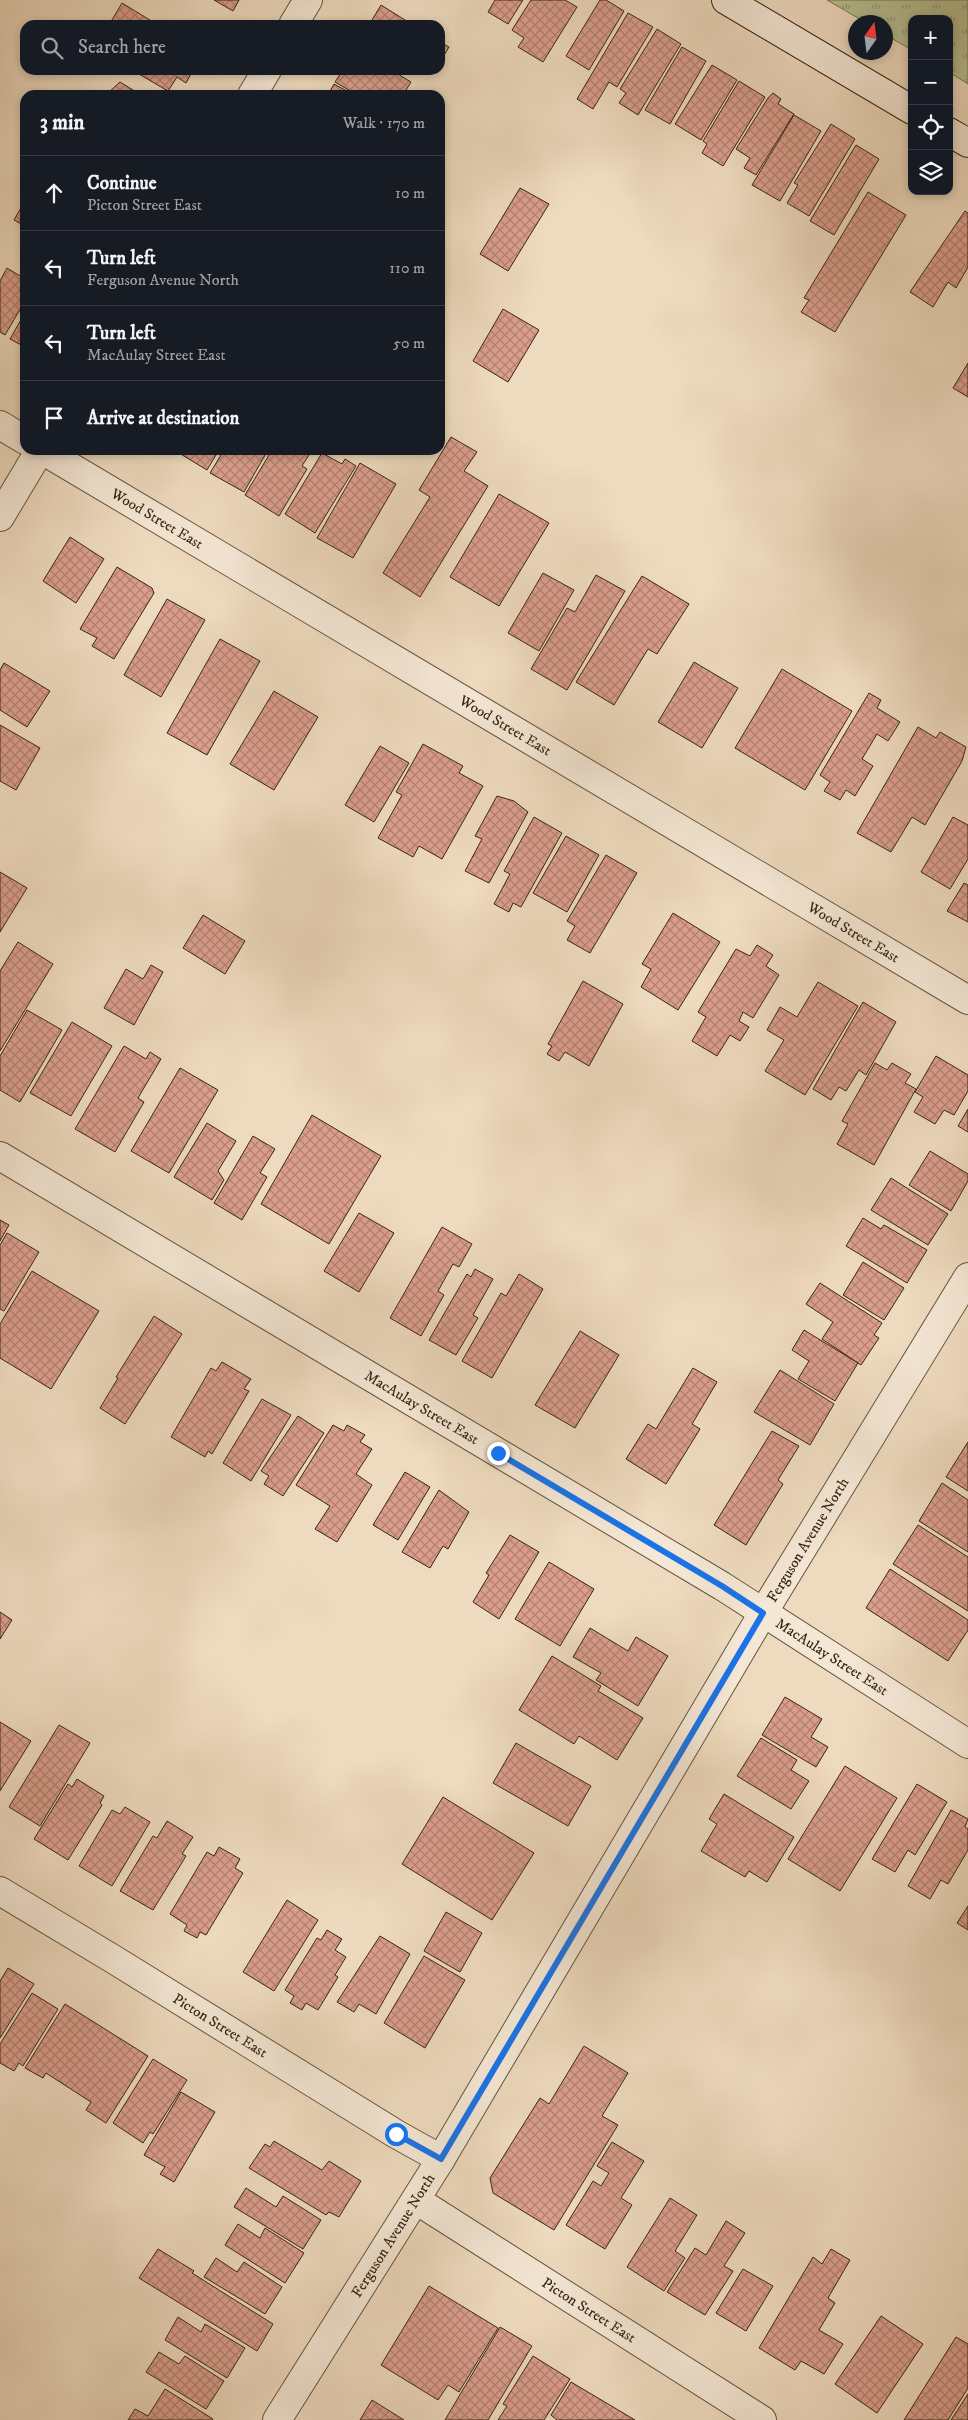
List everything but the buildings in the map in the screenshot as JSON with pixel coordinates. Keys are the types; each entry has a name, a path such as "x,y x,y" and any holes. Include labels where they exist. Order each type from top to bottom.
{"street":[{"path":"297,20 308,0"},
{"path":"726,0 908,108"},
{"path":"255,90 264,75"},
{"path":"953,134 968,143"},
{"path":"0,425 20,437"},
{"path":"0,517 38,455"},
{"name":"Wood Street East","path":"49,455 968,1000"},
{"name":"MacAulay Street East","path":"0,1156 714,1581 968,1744"},
{"name":"Ferguson Avenue North","path":"277,2420 441,2159 763,1613 968,1277"},
{"name":"Picton Street East","path":"0,1891 113,1958 396,2134 441,2159"},
{"name":"Picton Street East","path":"416,2200 762,2420"}],"green space":[{"path":"827,0 968,0 968,84 953,75 953,15 908,15 908,48 893,39 893,15 853,15"}],"route":[{"path":"396,2134 441,2159 763,1613 722,1586 498,1453"}]}
